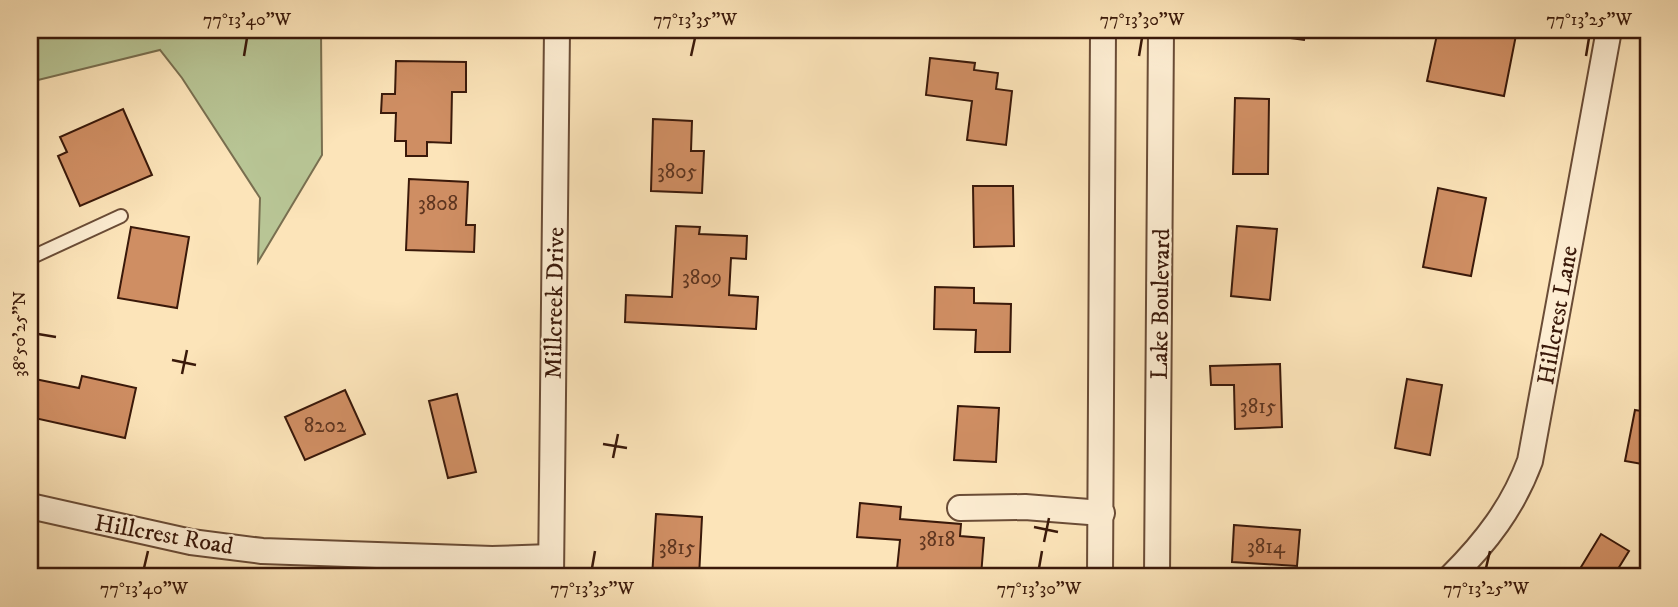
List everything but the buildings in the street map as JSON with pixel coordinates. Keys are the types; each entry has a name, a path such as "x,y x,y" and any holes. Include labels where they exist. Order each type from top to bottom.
{"street":[{"name":"Millcreek Drive","path":"551,567 557,30"},
{"path":"1100,577 1103,30"},
{"name":"Lake Boulevard","path":"1157,577 1161,30"},
{"name":"Hillcrest Lane","path":"1451,577 1502,519 1519,490 1530,461 1609,30"},
{"name":"Hillcrest Road","path":"30,506 177,540 262,551 492,559 551,567"},
{"path":"960,508 1025,507 1102,513"}],"lane":[{"path":"30,258 121,216"}],"green space":[{"path":"30,30 321,30 322,155 258,262 260,198 182,78 160,50 30,82"}]}
